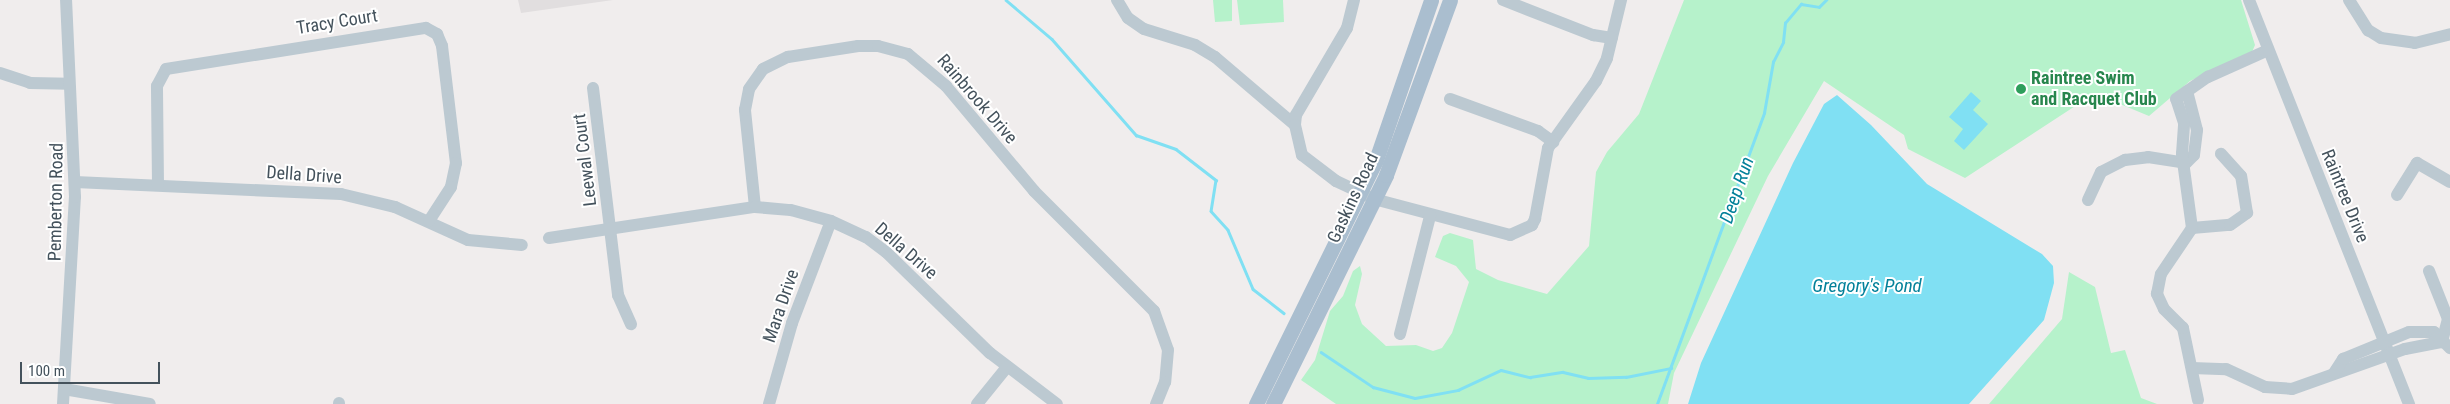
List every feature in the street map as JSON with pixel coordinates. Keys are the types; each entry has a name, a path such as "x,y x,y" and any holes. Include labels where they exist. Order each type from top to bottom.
{"main road":[{"name":"Gaskins Road","path":"1256,404 1360,192 1396,109 1431,0"},
{"name":"Gaskins Road","path":"1273,404 1374,199 1417,98 1450,0"}],"street":[{"name":"Pemberton Road","path":"63,404 75,182 66,0"},
{"path":"1117,0 1128,18 1144,29 1195,46 1215,57 1295,125"},
{"path":"1354,0 1347,28 1296,114 1295,125 1302,156 1317,170 1374,199 1430,216 1510,235 1532,225 1553,142 1596,81 1612,38 1621,0"},
{"path":"1503,0 1593,35 1612,38"},
{"name":"Raintree Drive","path":"2249,0 2409,404"},
{"path":"2349,0 2368,30 2381,38 2415,43 2450,34"},
{"name":"Tracy Court","path":"158,185 157,86 166,69 426,28 438,34 442,46 456,164 451,187 428,221"},
{"name":"Rainbrook Drive","path":"755,207 745,110 749,89 763,69 788,57 858,46 878,46 908,54 946,86 1034,191 1154,311 1168,350 1166,382 1156,404"},
{"path":"2198,400 2183,328 2164,309 2157,294 2161,274 2192,228 2186,163 2182,154 2184,123 2176,99 2187,91 2268,50"},
{"path":"0,73 30,84 70,84"},
{"name":"Leewal Court","path":"593,88 620,305 631,324"},
{"path":"2186,163 2194,155 2197,130 2187,91"},
{"path":"1450,99 1538,131 1553,142"},
{"path":"2192,228 2230,225 2248,213 2241,176 2220,154"},
{"path":"2088,200 2101,172 2125,160 2148,157 2186,163"},
{"path":"2397,195 2417,163 2450,182"},
{"name":"Della Drive","path":"75,182 341,194 389,205 468,240 522,245"},
{"name":"Della Drive","path":"549,238 755,207 791,210 831,221 866,237 886,252 1007,367 1057,404"},
{"path":"1400,334 1430,216"},
{"name":"Mara Drive","path":"769,404 792,324 831,221"},
{"path":"2429,271 2448,319 2446,345"},
{"path":"2334,372 2343,359 2384,341 2419,330 2434,332 2446,345"},
{"path":"2192,368 2226,369 2258,384 2284,390 2303,387 2334,372 2349,371 2389,354 2446,345"},
{"path":"977,404 1007,367"},
{"path":"64,389 150,404"}],"shaded area":[{"path":"518,0 613,0 521,13"}],"green space":[{"path":"1213,0 1232,0 1232,21 1215,22"},
{"path":"1237,0 1283,0 1284,22 1240,25"},
{"path":"1684,0 2241,0 2255,45 2252,52 2190,81 2149,116 2103,97 2086,99 1965,178 1908,149 1904,135 1824,81 1768,176 1674,373 1668,404 1336,404 1301,380 1315,360 1330,311 1343,296 1353,271 1360,266 1362,274 1355,305 1362,324 1386,346 1416,345 1433,351 1442,348 1452,333 1469,282 1456,266 1435,257 1443,236 1450,233 1473,240 1476,269 1498,280 1547,294 1589,246 1596,172 1607,152 1639,114"},
{"path":"2069,272 2095,287 2111,353 2125,350 2141,398 2157,404 1989,404 2062,319"}],"water":[{"path":"1971,92 1981,101 1973,110 1988,124 1964,150 1954,141 1963,129 1949,117"},
{"name":"Gregory's Pond","path":"1837,95 1871,125 1927,184 2042,254 2053,266 2054,283 2044,320 1969,404 1688,404 1701,363 1793,163 1824,104"}],"waterway":[{"path":"1006,0 1052,39 1136,135 1176,149 1216,180 1211,211 1228,230 1253,289 1284,313"},
{"name":"Deep Run","path":"1657,404 1764,113 1773,62 1783,42 1785,23 1801,4 1819,7 1826,0"},
{"path":"1321,352 1373,387 1415,398 1458,390 1501,370 1530,377 1563,372 1588,378 1626,377 1671,368"}],"place":[{"name":"Raintree Swim and Racquet Club","path":"2021,89"}]}
